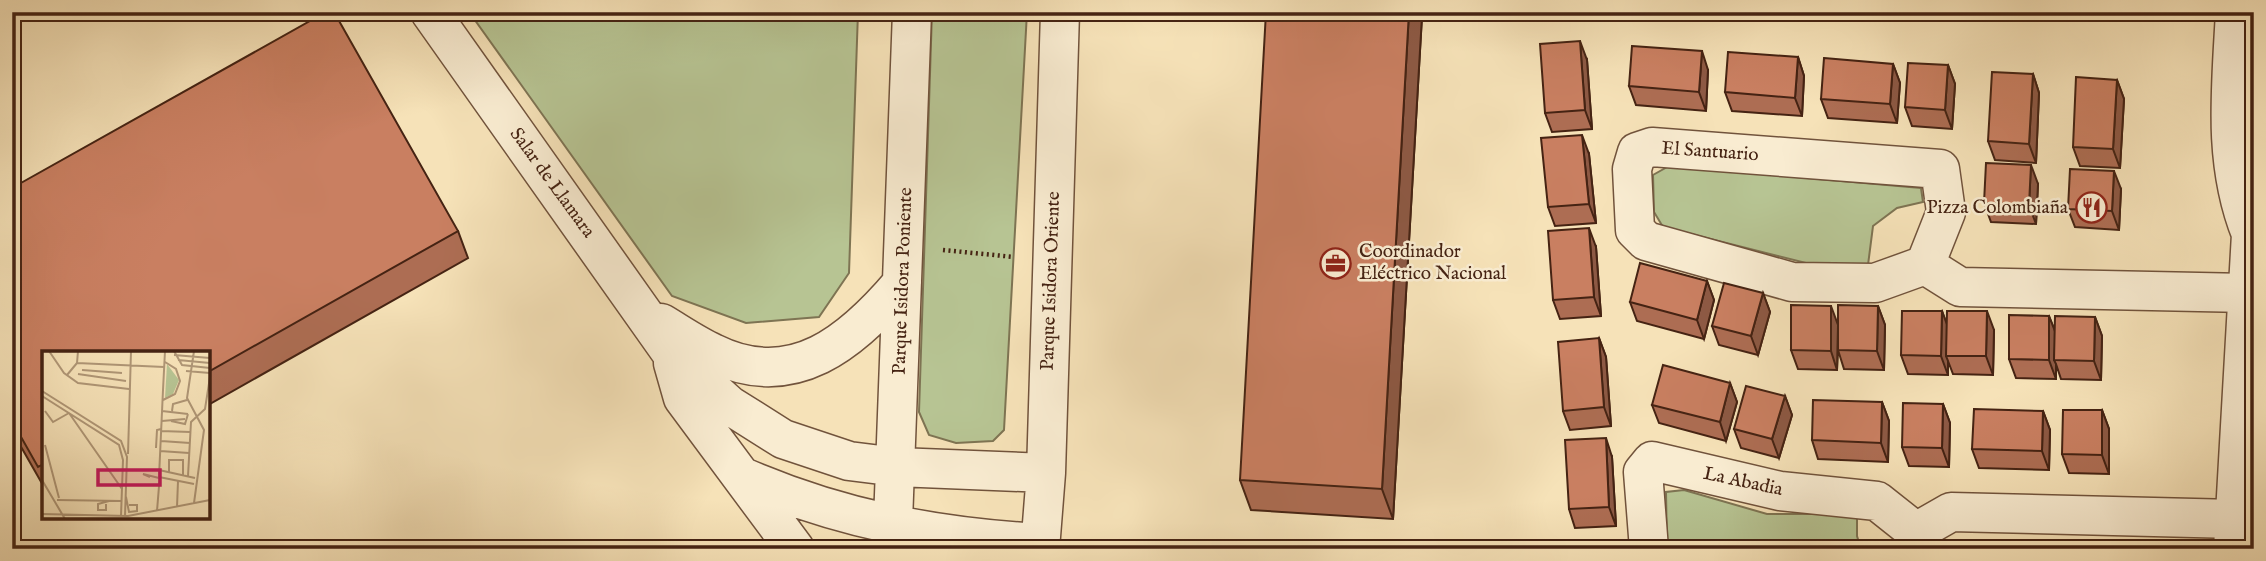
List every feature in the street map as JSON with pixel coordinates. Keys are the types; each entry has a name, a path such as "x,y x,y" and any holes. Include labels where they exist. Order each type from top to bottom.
{"street":[{"name":"Salar de Llamara","path":"430,12 672,354 729,405 783,439 849,461 897,467 1045,473"},
{"name":"Parque Isidora Poniente","path":"893,538 912,12"},
{"name":"Parque Isidora Oriente","path":"1040,546 1045,473 1060,12"},
{"path":"2234,534 2247,293 2253,232 2238,198 2230,150 2235,12"},
{"name":"El Santuario","path":"1652,147 1940,169 1946,212 1925,265 1875,283 1792,282 1646,241 1635,230 1632,169 1637,152 1652,147"},
{"path":"646,314 713,354 742,364 775,366 821,356 845,341 872,318 903,265"},
{"path":"1925,265 1959,287 2247,293"},
{"name":"Salar de Llamara","path":"672,354 674,373 683,398 794,549"},
{"name":"La Abadia","path":"1649,549 1643,472 1652,461 1780,491 1877,501 1917,541 1951,512 2234,534"},
{"path":"743,477 893,538 1040,546"}],"path":[{"path":"903,265 1052,261"}],"green space":[{"path":"478,12 858,12 849,273 819,317 746,323 672,296 472,16"},
{"path":"932,12 1027,12 1004,430 993,441 956,443 929,435 919,412"},
{"path":"1669,166 1921,188 1923,202 1897,208 1873,226 1868,265 1814,265 1663,227 1654,212 1653,175"},
{"path":"1684,490 1767,514 1857,514 1857,536 1861,549 1667,549 1666,492"}],"building":[{"path":"326,12 334,12 458,231 210,371 210,351 42,351 42,465 38,467 12,421 12,188"},
{"name":"Coordinador Eléctrico Nacional","path":"1266,12 1409,12 1382,489 1240,480"},
{"path":"1580,41 1585,110 1545,113 1540,44"},
{"path":"1632,46 1702,51 1699,92 1629,86"},
{"path":"1728,52 1798,57 1795,98 1725,92"},
{"path":"1824,58 1893,64 1890,104 1821,99"},
{"path":"1908,63 1948,65 1945,110 1905,107"},
{"path":"1992,72 2033,74 2029,144 1988,141"},
{"path":"2076,77 2117,80 2113,149 2073,147"},
{"path":"1582,135 1589,204 1548,207 1541,138"},
{"path":"1986,163 2031,165 2029,205 1984,203"},
{"path":"2070,169 2114,171 2112,211 2068,209"},
{"path":"1589,228 1594,297 1553,300 1548,231"},
{"path":"1640,263 1707,281 1697,320 1630,302"},
{"path":"1724,283 1763,293 1751,336 1712,326"},
{"path":"1791,305 1831,306 1831,351 1791,350"},
{"path":"1838,305 1878,306 1877,351 1838,350"},
{"path":"1902,311 1942,311 1941,356 1901,355"},
{"path":"1947,311 1987,311 1986,356 1946,356"},
{"path":"2009,315 2049,316 2049,360 2009,359"},
{"path":"2055,316 2095,317 2094,361 2054,360"},
{"path":"1599,338 1604,407 1563,411 1558,342"},
{"path":"1663,365 1730,383 1720,422 1652,405"},
{"path":"1746,386 1785,396 1772,439 1734,429"},
{"path":"1813,400 1882,402 1881,443 1812,440"},
{"path":"1903,403 1943,404 1942,448 1902,447"},
{"path":"1974,409 2043,411 2042,451 1972,449"},
{"path":"2063,410 2102,410 2102,455 2062,454"},
{"path":"1606,438 1609,507 1569,509 1565,440"},
{"path":"1609,541 1609,549 1569,549 1569,543"},
{"path":"1942,544 2012,547 2012,549 1942,549"},
{"path":"2067,547 2067,549 2027,549"}],"place":[{"name":"Pizza Colombiaña","path":"2091,208"},
{"name":"Coordinador Eléctrico Nacional","path":"1336,263"}]}
